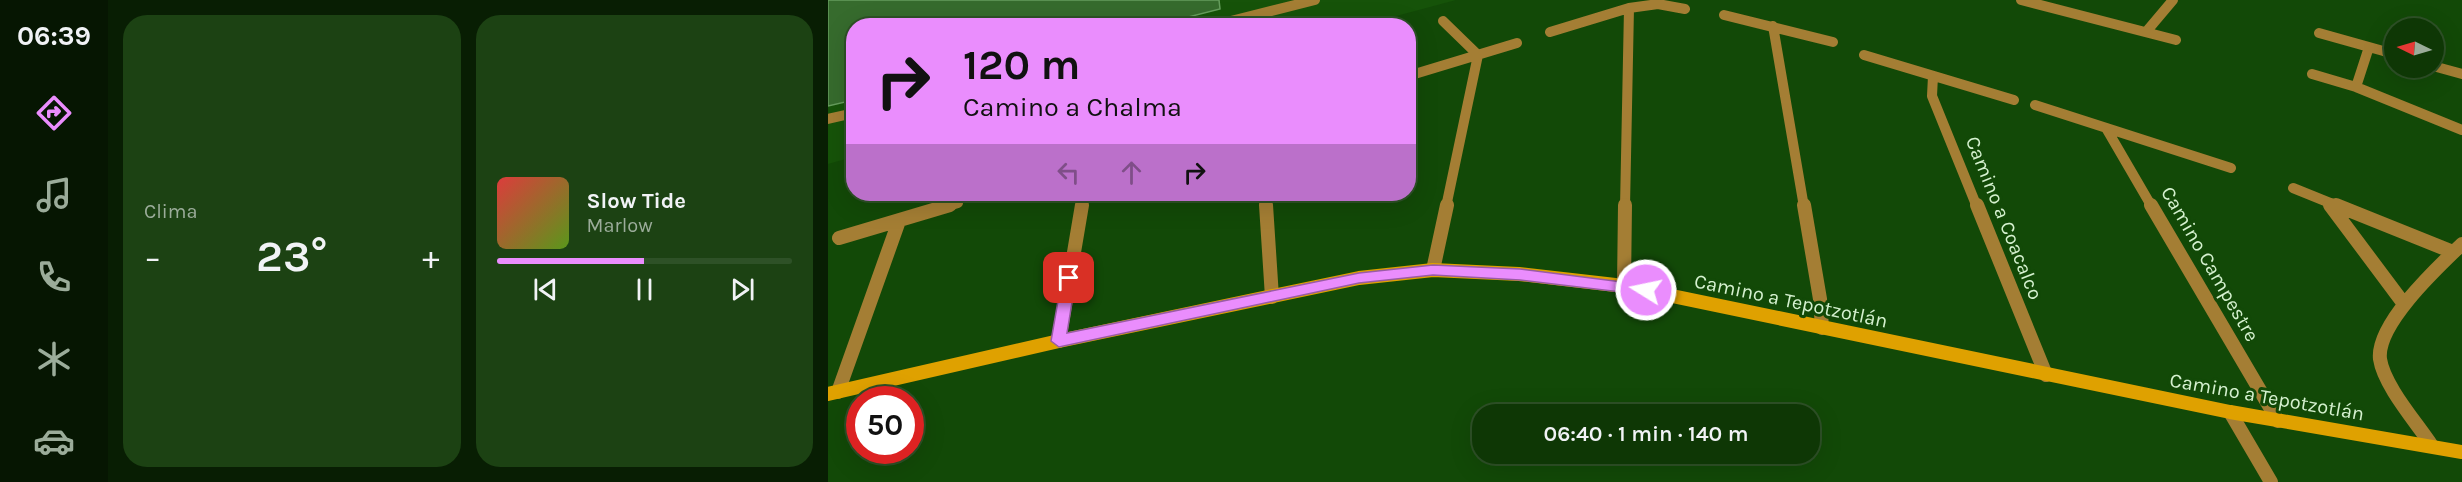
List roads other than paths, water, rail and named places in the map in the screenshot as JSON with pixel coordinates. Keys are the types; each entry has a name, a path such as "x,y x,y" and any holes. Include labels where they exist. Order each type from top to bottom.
{"main road":[{"name":"Camino a Tepotzotlán","path":"833,393 1059,341 1359,278 1433,270 1520,274 1624,286 2230,412 2462,452"}],"street":[{"path":"1243,18 1315,0"},
{"path":"2021,0 2176,40"},
{"path":"2146,32 2173,0"},
{"path":"1550,32 1629,8 1658,4 1685,9"},
{"path":"1624,286 1629,8"},
{"path":"1724,15 1833,42"},
{"path":"1443,21 1478,55"},
{"path":"1773,26 1820,299 1822,328"},
{"path":"2319,33 2384,51"},
{"path":"1416,74 1517,43"},
{"path":"2356,87 2369,47"},
{"path":"1433,270 1478,55"},
{"path":"1864,55 2014,100"},
{"path":"2444,69 2462,74"},
{"path":"2312,74 2356,87 2462,130"},
{"name":"Camino a Coacalco","path":"1933,76 1930,89 1932,96 2046,375"},
{"path":"2035,105 2231,168"},
{"path":"828,119 846,115"},
{"name":"Camino Campestre","path":"2106,128 2278,421"},
{"path":"2293,188 2457,248 2404,304 2381,346 2380,356 2385,371 2432,446"},
{"path":"1059,341 1083,201"},
{"path":"1265,201 1272,297"},
{"path":"2329,202 2404,304"},
{"path":"839,238 958,203"},
{"path":"833,393 899,221"},
{"path":"2230,412 2271,482"}]}
